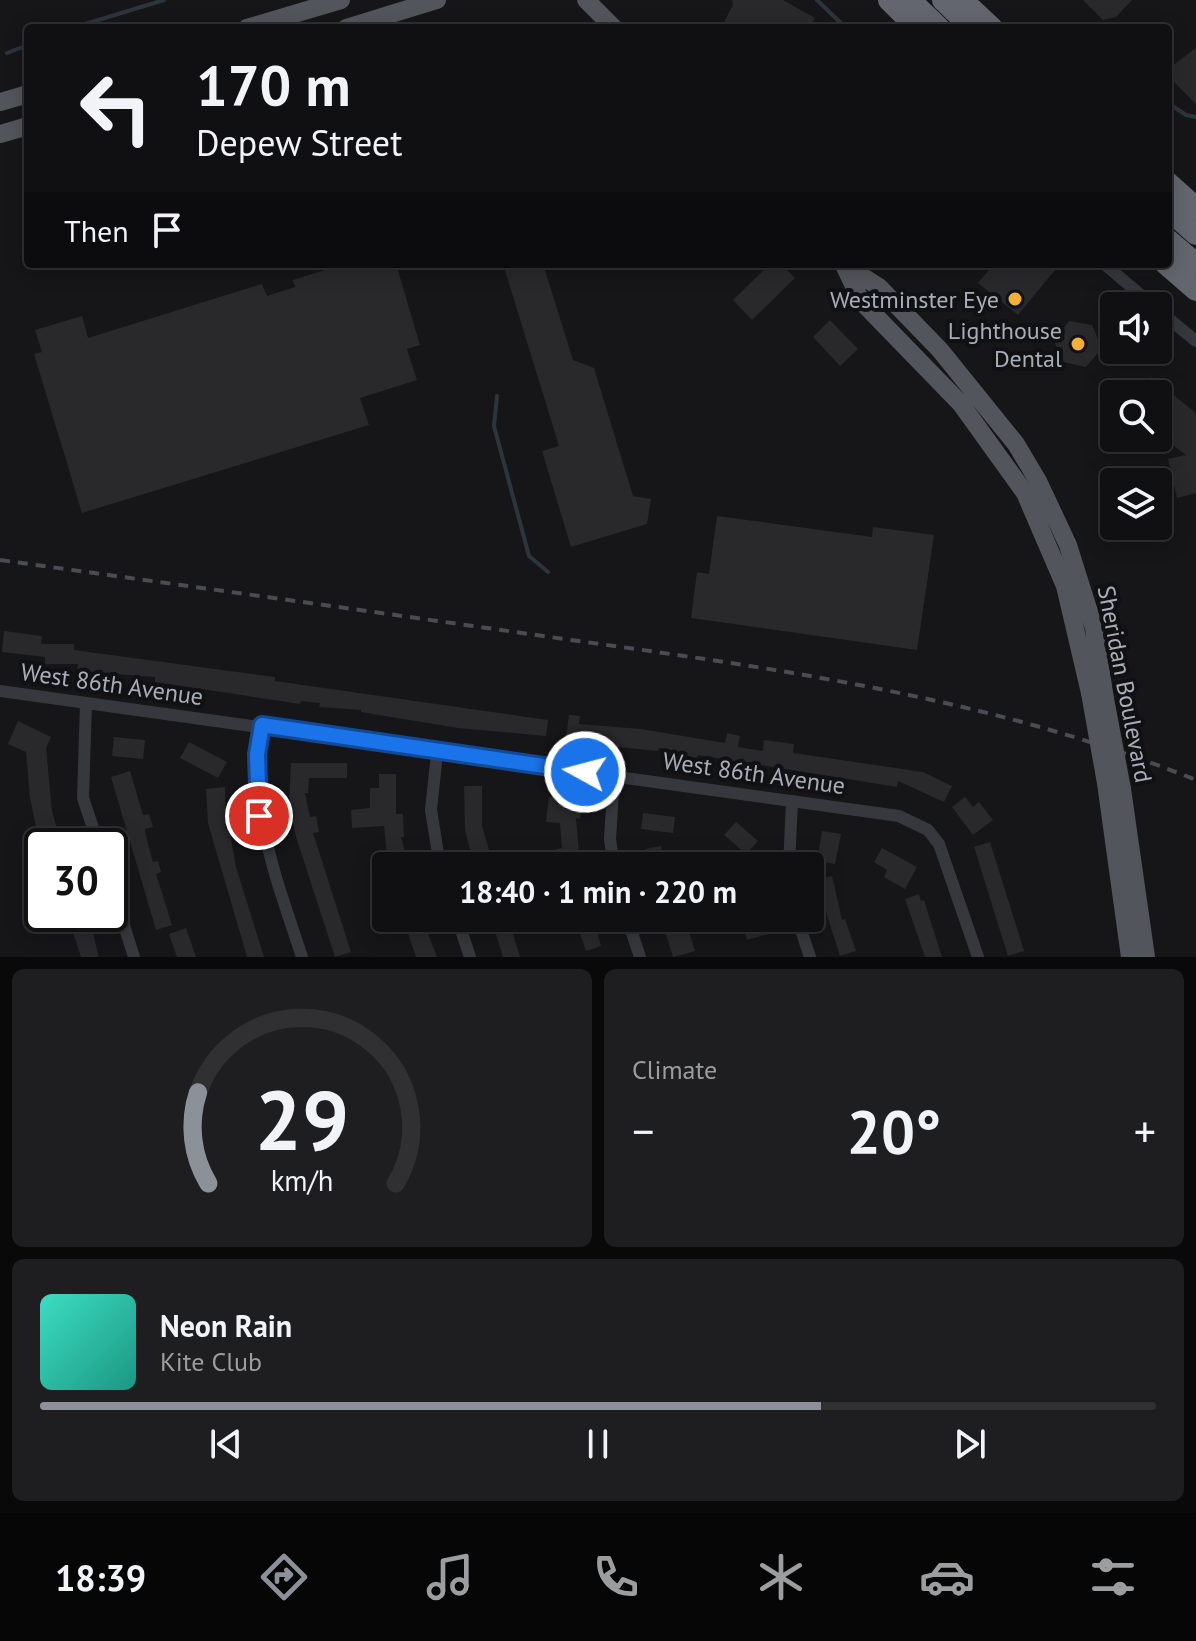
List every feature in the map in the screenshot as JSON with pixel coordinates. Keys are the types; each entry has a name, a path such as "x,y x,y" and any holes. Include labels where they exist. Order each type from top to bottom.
{"highway":[{"path":"889,0 913,24"},
{"path":"910,0 935,24"},
{"path":"943,0 968,24"},
{"path":"962,0 988,24"},
{"path":"1172,187 1196,208"},
{"path":"1172,213 1196,234"},
{"path":"1172,243 1196,264"},
{"path":"1171,268 1196,290"}],"main road":[{"path":"260,24 341,0"},
{"path":"359,24 437,0"},
{"path":"586,0 611,24"},
{"path":"606,0 614,24"},
{"path":"0,102 24,95"},
{"path":"0,134 24,127"},
{"name":"Sheridan Boulevard","path":"850,268 879,287 976,391 1023,456 1068,545 1094,628 1098,696 1146,957"},
{"name":"Sheridan Boulevard","path":"1114,786 1130,957"}],"street":[{"path":"1109,268 1137,292"},
{"path":"1172,321 1196,341"},
{"name":"West 86th Avenue","path":"0,691 262,725 437,753 899,816 928,830 946,859 978,957"},
{"path":"86,703 83,798 93,828"},
{"path":"262,725 257,754 259,816 302,957"},
{"path":"437,753 431,810 438,852"},
{"path":"612,852 614,776"},
{"path":"790,852 792,801"},
{"path":"126,932 134,957"},
{"path":"462,932 470,957"},
{"path":"632,932 640,957"},
{"path":"802,932 810,957"}],"building":[{"path":"732,0 783,0 815,18 811,24 723,24 733,5"},
{"path":"1083,0 1132,0 1116,17 1103,20"},
{"path":"1196,48 1196,104 1172,80 1172,66"},
{"path":"331,268 397,268 420,345 407,349 417,380 360,398 369,425 82,513 34,354 42,352 35,330 82,316 88,338 262,284 267,296 295,287 293,280"},
{"path":"504,268 544,268 573,360 594,368 633,496 651,499 647,524 571,547 542,451 559,446"},
{"path":"766,268 785,268 795,278 752,320 733,300"},
{"name":"Westminster Eye","path":"991,268 1057,268 1018,315 978,283"},
{"path":"830,320 858,349 840,366 813,337"},
{"name":"Lighthouse Dental","path":"1069,321 1092,325 1100,350 1086,367 1063,362 1054,341"},
{"path":"1172,394 1196,413 1196,493 1177,498 1168,459 1186,455 1172,444"},
{"path":"717,516 872,537 873,527 934,535 917,650 691,618 697,572 709,574"},
{"path":"4,631 42,636 41,644 74,644 74,650 275,677 275,681 548,720 546,736 458,728 361,710 319,707 320,703 301,701 300,704 155,682 155,677 77,671 78,664 45,664 45,657 2,652"},
{"path":"569,715 580,716 579,724 641,729 725,743 727,733 740,736 738,747 763,751 764,740 794,744 793,753 923,772 952,786 944,802 898,781 897,787 698,755 697,758 677,755 677,751 659,748 658,751 599,745 599,742 566,738"},
{"path":"18,721 51,737 46,748 52,811 57,828 36,828 26,752 8,744"},
{"path":"114,737 145,740 143,759 112,756"},
{"path":"189,742 227,762 218,778 180,758"},
{"path":"291,763 347,763 347,778 309,778 308,793 305,793 310,817 316,816 319,832 313,833 351,952 335,957 296,837 289,803"},
{"path":"130,771 143,815 149,814 153,827 145,829 146,837 153,862 158,861 161,872 156,874 172,925 156,930 111,777"},
{"path":"379,774 396,774 396,814 403,814 404,837 401,837 405,852 387,852 384,826 352,828 351,810 370,808 370,788 379,788"},
{"path":"464,786 482,786 482,826 490,852 470,852 465,830"},
{"path":"225,787 226,829 229,828 236,867 264,957 247,957 208,823 206,789"},
{"path":"549,797 582,800 580,819 576,818 579,852 556,852 556,849 562,848 560,823 546,822"},
{"path":"965,797 973,807 979,802 993,820 973,835 952,807"},
{"path":"643,813 675,817 673,833 641,829"},
{"path":"736,822 758,841 748,852 744,852 724,835"},
{"path":"822,831 841,834 835,864 824,862 824,852 818,852"},
{"path":"990,842 1024,951 1008,956 974,847"},
{"path":"661,846 662,852 646,852 645,849"},
{"path":"882,848 917,867 905,889 884,877 887,870 874,862"},
{"path":"832,876 842,920 845,919 856,951 840,956 824,905 824,878"},
{"path":"919,894 921,901 924,900 942,957 925,957 905,899"},
{"path":"186,928 196,957 177,957 169,934"},
{"path":"73,932 93,932 99,957 81,957"},
{"path":"408,932 427,932 437,957 416,957"},
{"path":"495,932 512,932 520,957 503,957"},
{"path":"580,932 597,932 601,946 586,951"},
{"path":"665,932 689,932 695,951 673,957"},
{"path":"745,932 771,933 747,940"}],"waterway":[{"path":"85,24 164,0"},
{"path":"817,0 842,24"},
{"path":"7,53 24,47"},
{"path":"1172,106 1186,115 1196,117"},
{"path":"497,396 494,426 529,556 548,572"}],"railway":[{"path":"0,560 805,675 964,707 1119,752 1196,780"}],"place":[{"name":"Westminster Eye","path":"1015,299"},
{"name":"Lighthouse Dental","path":"1078,344"}],"route":[{"path":"259,816 257,754 262,725 437,753 585,772"}]}
